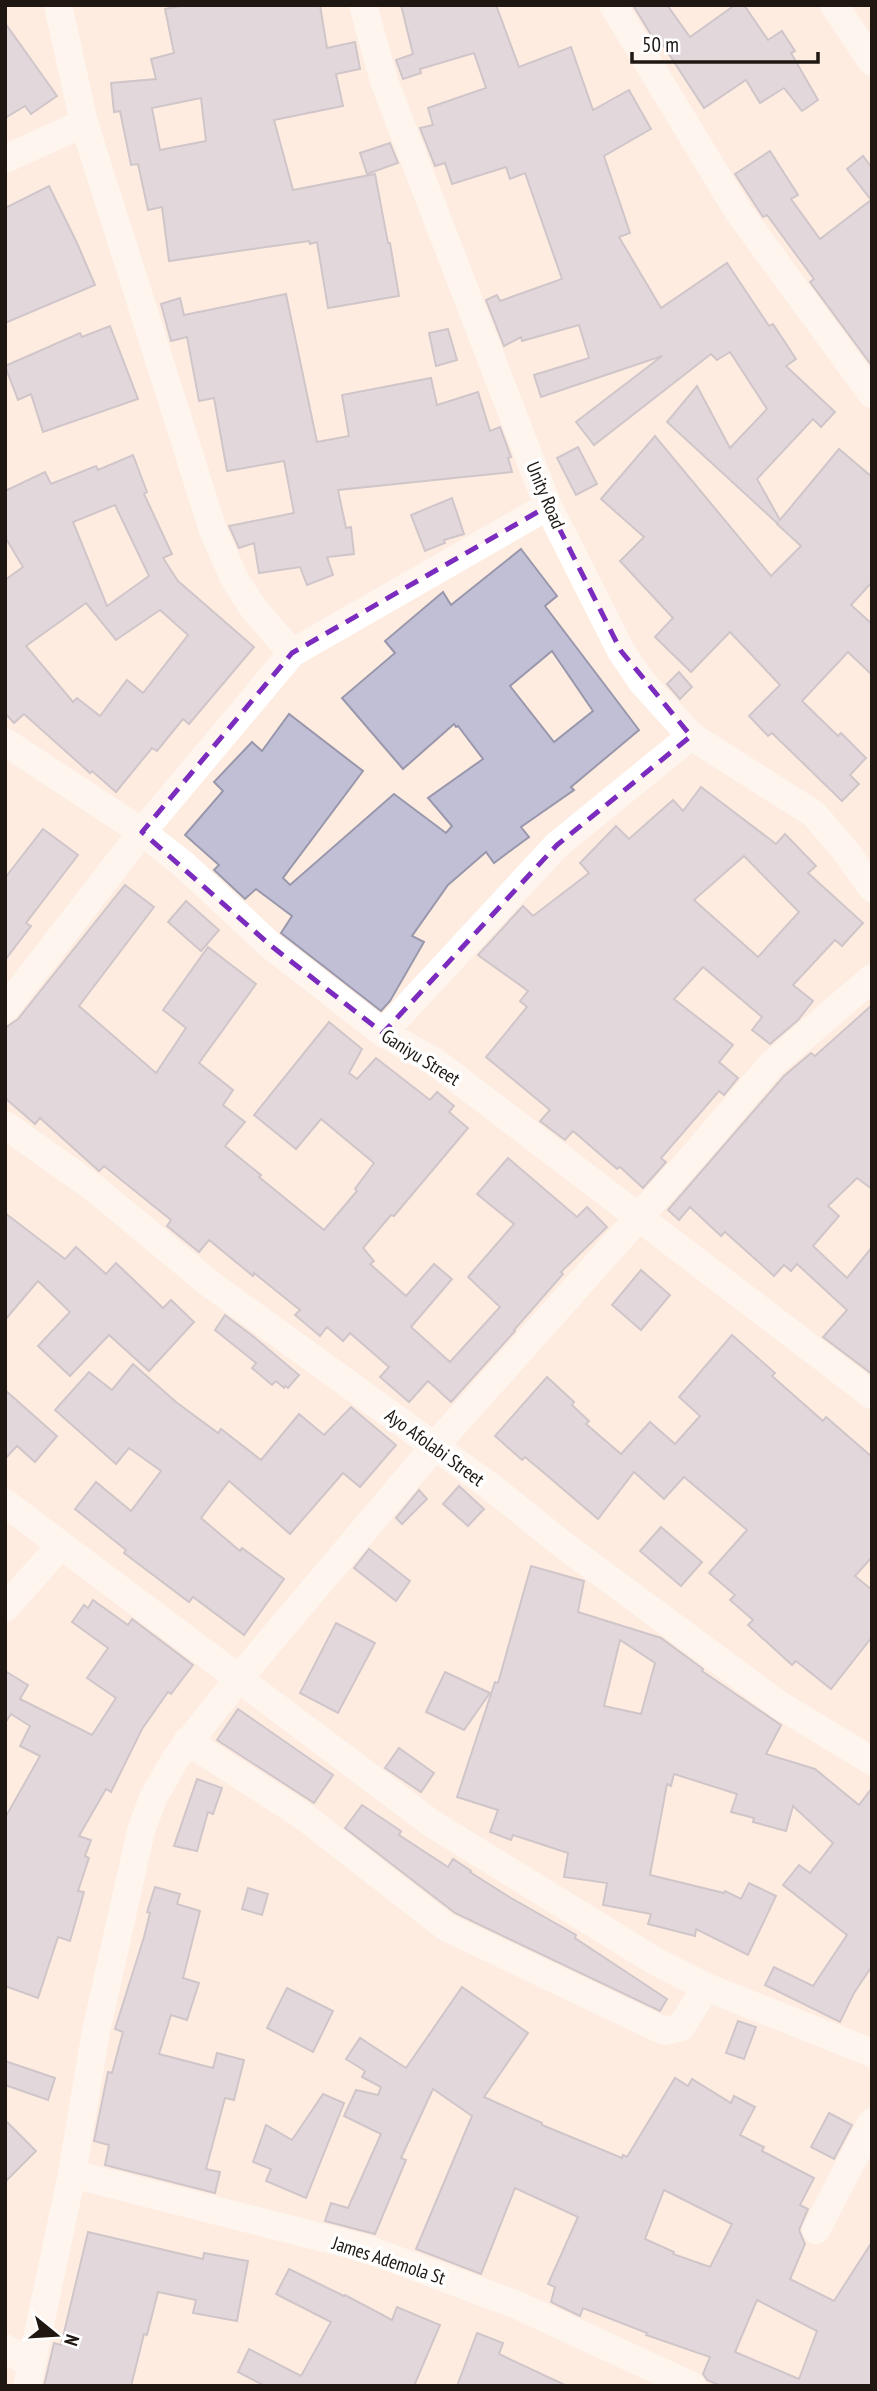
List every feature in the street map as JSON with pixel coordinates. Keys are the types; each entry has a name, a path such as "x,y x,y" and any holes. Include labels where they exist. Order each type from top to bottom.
{"street":[{"path":"58,5 84,123 214,533 234,580 254,609 292,653"},
{"name":"Unity Road","path":"363,5 384,81 548,506 621,651 642,682 691,736 814,814 872,888"},
{"path":"613,5 738,211 872,394"},
{"path":"834,5 872,62"},
{"path":"5,159 84,123"},
{"path":"5,1009 142,832 292,653 548,506"},
{"path":"383,1033 556,845 691,736"},
{"name":"Ganiyu Street","path":"5,742 142,832 183,864 270,945 383,1033 435,1062 872,1395"},
{"path":"28,2375 72,2174 96,2031 141,1831 153,1798 187,1741 434,1447 772,1064 872,978"},
{"name":"Ayo Afolabi Street","path":"5,1125 94,1188 211,1284 778,1704 872,1760"},
{"path":"5,1503 431,1823 655,1961 706,1987 872,2053"},
{"path":"5,1608 60,1546"},
{"path":"187,1741 302,1815 446,1927 665,2032 681,2027 706,1987"},
{"path":"816,2230 872,2122"},
{"name":"James Ademola St","path":"72,2174 367,2249 517,2305 692,2386"},
{"path":"5,2348 28,2375"}],"highlighted area":[{"path":"548,506 621,651 691,736 557,845 383,1033 270,945 142,832 292,653"}],"building":[{"path":"185,5 320,5 327,48 355,42 360,69 336,74 343,106 274,120 293,190 375,174 399,296 328,308 317,242 169,261 162,207 148,210 138,164 131,165 120,111 114,112 111,83 156,79 151,59 174,53 165,9","holes":["201,98 206,141 160,150 152,108"]},
{"path":"401,5 496,5 519,67 571,47 593,110 629,90 651,129 604,156 630,233 619,237 661,308 727,263 769,326 773,324 796,359 786,366 835,412 821,427 813,419 757,479 780,520 839,449 872,477 872,582 851,605 872,624 872,675 848,652 802,701 838,736 841,733 866,758 850,775 859,784 842,801 772,733 768,736 749,716 780,685 730,632 691,672 655,637 673,618 620,561 644,537 601,499 655,436 771,576 801,546 667,422 697,386 730,448 767,409 730,352 717,360 711,354 594,445 576,422 662,356 541,397 534,375 589,358 579,325 522,341 521,337 504,346 486,300 497,295 500,301 562,279 525,173 510,179 506,167 452,184 445,163 435,166 420,128 433,125 428,108 486,88 474,53 420,69 421,73 403,79 396,60 413,54"},
{"path":"633,5 667,5 690,37 735,5 744,5 768,40 782,31 795,51 791,53 818,100 802,111 784,88 760,103 746,80 704,108 663,45 659,48"},
{"path":"5,23 57,96 31,114 25,106 5,118"},
{"path":"390,143 398,163 367,174 360,153"},
{"path":"770,151 798,195 791,199 820,239 871,200 847,169 863,156 872,168 872,366 810,282 814,279 767,215 763,217 735,174"},
{"path":"49,186 95,285 5,323 5,208"},
{"path":"286,294 317,442 349,436 342,395 431,378 437,405 478,392 490,431 500,427 511,457 508,458 512,472 338,490 346,528 351,527 354,554 327,557 333,575 307,585 300,567 259,573 254,543 239,548 229,526 294,513 284,461 227,471 214,398 199,401 187,337 171,341 161,304 180,298 184,315"},
{"path":"110,326 138,399 43,432 31,394 18,400 5,366 80,333 82,337"},
{"path":"448,329 457,360 436,366 429,333"},
{"path":"578,447 597,484 576,495 557,458"},
{"path":"133,455 147,492 144,494 172,554 163,558 178,581 254,647 189,724 183,719 157,751 152,748 116,792 92,771 90,773 24,714 14,723 5,713 5,580 23,567 5,537 5,491 45,472 51,484 96,466 98,470","holes":["115,505 149,576 107,606 73,522","86,603 116,640 160,610 188,635 143,693 127,680 100,716 77,698 73,702 26,646"]},
{"path":"452,498 464,534 444,540 445,543 425,551 411,515"},
{"path":"521,549 557,596 545,606 639,730 571,787 574,790 521,827 529,837 494,863 486,852 448,885 412,936 424,942 390,1001 381,1011 281,933 292,916 256,889 245,899 214,870 219,865 185,835 223,791 214,782 252,742 262,751 289,714 363,771 283,878 290,885 394,794 446,833 452,826 428,798 483,759 458,726 454,724 403,769 342,698 395,653 385,641 443,592 451,605","holes":["552,651 593,711 554,742 510,686"]},
{"path":"679,672 692,687 680,699 667,684"},
{"path":"701,787 776,844 785,834 816,866 808,873 863,923 842,946 835,940 793,985 813,1001 798,1020 770,1044 752,1030 762,1017 703,967 674,999 733,1045 719,1062 738,1078 724,1095 719,1091 661,1158 666,1162 643,1188 573,1131 565,1140 540,1121 550,1110 486,1057 527,1007 520,1001 528,991 478,955 523,906 533,916 589,873 580,863 616,826 629,839 673,800 683,811","holes":["744,856 799,912 758,957 694,900"]},
{"path":"43,829 78,855 26,923 31,926 5,960 5,878"},
{"path":"125,885 154,907 79,1006 156,1073 186,1028 163,1010 208,947 256,984 199,1063 233,1090 223,1105 245,1122 225,1146 324,1230 357,1191 355,1189 374,1163 321,1119 296,1149 254,1115 329,1022 362,1049 349,1073 357,1079 376,1058 430,1100 437,1092 454,1106 449,1112 468,1128 394,1216 391,1215 363,1248 374,1261 370,1264 406,1296 434,1264 452,1279 411,1327 450,1362 500,1307 468,1277 514,1224 477,1194 508,1158 577,1217 587,1207 607,1227 561,1272 563,1274 515,1331 451,1402 428,1381 409,1402 380,1377 389,1367 350,1333 343,1341 327,1327 320,1336 295,1315 300,1310 254,1273 253,1276 209,1240 199,1252 167,1226 171,1220 104,1166 99,1171 40,1118 35,1124 5,1098 5,1028 18,1019"},
{"path":"186,901 219,930 201,951 168,922"},
{"path":"872,1005 872,1189 857,1178 828,1206 839,1216 813,1246 847,1278 872,1247 872,1374 823,1337 847,1310 797,1264 791,1271 784,1265 774,1276 725,1232 721,1236 690,1207 679,1220 668,1210 784,1076 811,1053 815,1056"},
{"path":"5,1213 65,1259 76,1247 106,1274 116,1263 163,1308 171,1300 194,1322 149,1371 109,1335 70,1376 38,1346 70,1312 38,1281 5,1320"},
{"path":"641,1270 670,1295 641,1330 612,1305"},
{"path":"225,1315 299,1375 288,1388 276,1381 272,1385 252,1368 256,1363 215,1330"},
{"path":"732,1335 775,1373 772,1376 823,1421 826,1417 872,1457 872,1557 855,1576 872,1590 872,1637 831,1689 796,1661 792,1665 748,1625 753,1620 730,1600 735,1595 709,1573 747,1530 684,1477 664,1499 634,1472 598,1519 525,1457 522,1460 495,1436 547,1377 574,1402 572,1405 589,1421 586,1424 621,1454 650,1422 675,1444 700,1416 679,1397"},
{"path":"133,1364 176,1402 218,1433 221,1429 261,1460 299,1414 324,1435 351,1407 396,1445 360,1487 343,1473 290,1534 229,1481 201,1518 240,1551 242,1548 284,1579 244,1635 193,1597 189,1602 124,1553 126,1550 75,1509 96,1482 131,1511 161,1471 129,1448 116,1464 55,1410 89,1372 112,1390"},
{"path":"5,1390 57,1436 35,1462 17,1446 5,1459"},
{"path":"459,1486 484,1509 468,1526 443,1504"},
{"path":"419,1490 427,1499 402,1524 396,1518"},
{"path":"661,1527 702,1562 681,1586 640,1551"},
{"path":"369,1549 410,1581 396,1601 354,1568"},
{"path":"531,1566 584,1581 578,1612 661,1638 703,1669 702,1671 781,1725 766,1754 815,1769 859,1805 872,1788 872,1966 854,1993 840,2022 765,1985 774,1967 813,1986 847,1935 783,1885 799,1865 810,1873 833,1843 793,1806 786,1831 753,1822 754,1818 731,1812 737,1794 674,1774 671,1786 667,1784 650,1875 724,1893 725,1891 741,1899 749,1883 776,1896 748,1955 696,1929 695,1936 648,1924 651,1914 603,1905 607,1883 564,1877 568,1853 513,1835 511,1840 490,1832 498,1810 457,1797 495,1682 498,1683","holes":["620,1640 655,1663 641,1714 604,1706"]},
{"path":"93,1600 128,1625 132,1619 193,1665 171,1694 168,1692 142,1729 111,1792 106,1789 79,1836 91,1840 85,1856 89,1858 78,1891 84,1892 70,1941 58,1937 38,1998 5,1986 5,1818 40,1756 20,1746 30,1726 11,1714 5,1723 5,1671 28,1685 20,1699 92,1735 116,1698 87,1678 108,1648 72,1622 84,1605 88,1608"},
{"path":"336,1623 375,1643 338,1713 300,1693"},
{"path":"445,1672 490,1693 464,1730 426,1712"},
{"path":"238,1709 333,1775 314,1803 217,1740"},
{"path":"399,1748 434,1773 421,1792 385,1768"},
{"path":"197,1779 222,1788 213,1814 208,1812 197,1851 174,1846"},
{"path":"362,1805 401,1831 399,1835 448,1867 453,1859 511,1898 576,1935 575,1938 667,1999 660,2011 455,1913 345,1828"},
{"path":"155,1887 180,1894 177,1904 200,1911 183,1978 199,1983 187,2020 171,2015 159,2054 213,2068 217,2053 244,2060 234,2100 225,2098 206,2169 220,2172 215,2193 105,2165 109,2145 94,2141 108,2072 112,2073 123,2032 115,2029 144,1937 150,1913 147,1912"},
{"path":"248,1888 268,1894 262,1915 242,1909"},
{"path":"462,1987 528,2033 484,2097 542,2125 622,2158 623,2155 627,2157 675,2078 688,2086 692,2079 731,2103 734,2096 755,2107 740,2135 764,2147 762,2151 814,2178 800,2205 808,2209 799,2230 805,2244 790,2279 834,2301 872,2242 872,2386 721,2386 707,2380 703,2374 710,2357 646,2335 647,2333 583,2308 580,2316 551,2302 555,2287 548,2284 578,2217 515,2188 481,2274 416,2249 472,2116 433,2089 401,2158 406,2160 375,2234 325,2221 331,2203 348,2208 381,2134 344,2116 356,2090 378,2095 381,2087 362,2077 365,2071 346,2059 360,2038 406,2068","holes":["664,2190 732,2224 710,2267 673,2254 674,2252 645,2239","757,2300 817,2331 799,2379 735,2352"]},
{"path":"287,1988 333,2011 313,2052 267,2028"},
{"path":"738,2021 756,2027 744,2059 726,2053"},
{"path":"5,2061 55,2078 48,2100 5,2085"},
{"path":"323,2094 344,2103 306,2198 266,2181 271,2169 253,2162 266,2125 292,2140"},
{"path":"829,2113 852,2125 834,2159 811,2147"},
{"path":"5,2120 36,2151 5,2182"},
{"path":"88,2232 203,2259 204,2253 248,2261 237,2321 193,2313 196,2300 158,2292 131,2386 44,2386 54,2343 61,2345"},
{"path":"289,2269 392,2320 397,2307 440,2325 414,2386 265,2386 238,2372 249,2349 301,2376 331,2322 276,2294"},
{"path":"477,2333 503,2343 499,2354 567,2386 457,2386"}]}
